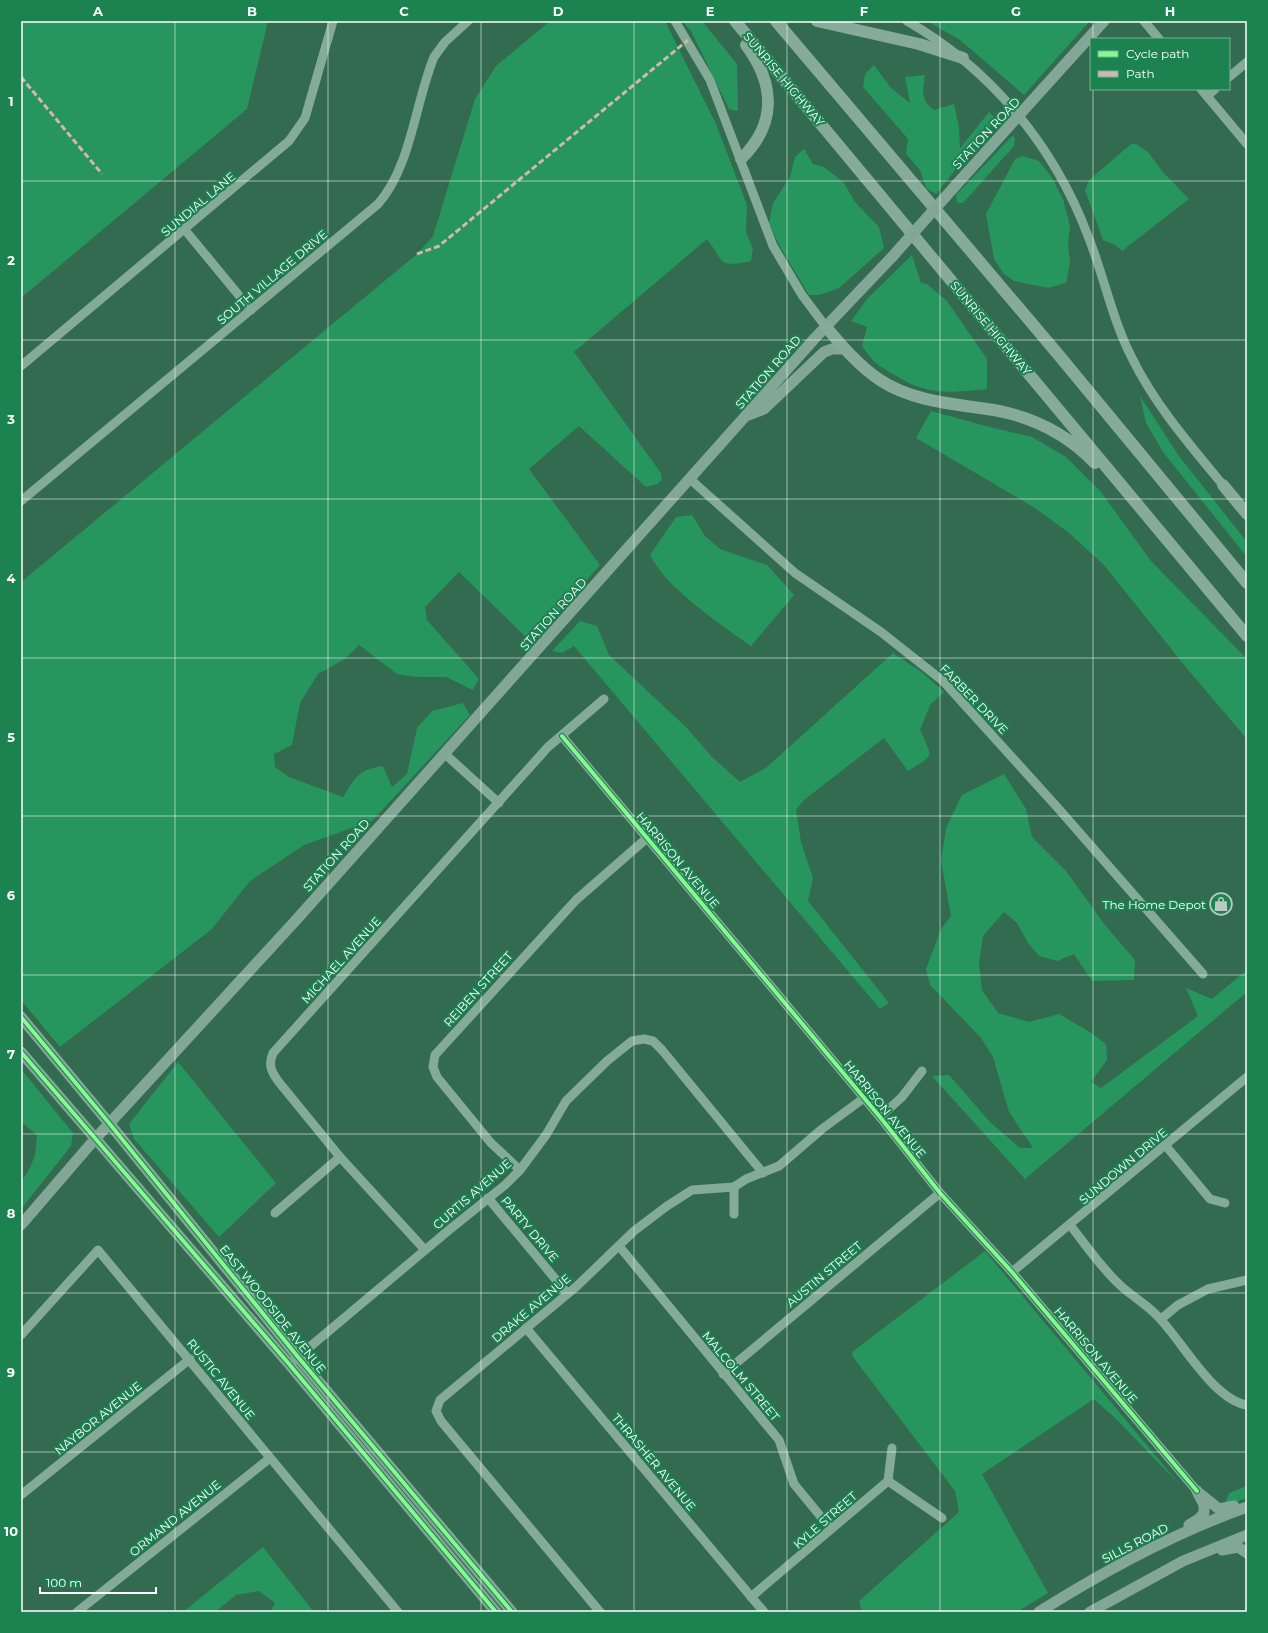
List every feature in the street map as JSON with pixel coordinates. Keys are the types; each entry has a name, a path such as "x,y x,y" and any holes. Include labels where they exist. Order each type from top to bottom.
{"highway":[{"path":"729,21 756,61 764,78 768,97 767,118 762,133 751,149 741,158"},
{"name":"SUNRISE HIGHWAY","path":"735,21 1247,636"},
{"path":"776,21 1052,347 1247,584"},
{"path":"817,21 834,23 913,42 963,58"},
{"path":"826,327 845,349 881,381 904,392 942,402 1009,414 1054,430 1083,452 1120,492 1146,514"},
{"path":"1223,485 1247,514"}],"main road":[{"name":"STATION ROAD","path":"21,1225 95,1138 180,1048 826,327 892,257 1104,21"},
{"path":"747,416 764,409 824,352 832,348 845,349"},
{"name":"EAST WOODSIDE AVENUE","path":"21,1017 110,1123 298,1357 512,1612"},
{"name":"EAST WOODSIDE AVENUE","path":"21,1052 289,1364 496,1612"},
{"path":"1197,1491 1215,1507 1222,1509 1247,1501"},
{"path":"1153,1547 1202,1516 1205,1509 1197,1491"},
{"name":"SILLS ROAD","path":"1039,1612 1153,1547 1193,1528 1247,1507"},
{"path":"1090,1612 1183,1562 1247,1535"},
{"path":"1183,1562 1234,1547 1238,1547 1247,1553"}],"street":[{"name":"SUNDIAL LANE","path":"21,366 283,148 296,134 309,108 333,21"},
{"name":"SOUTH VILLAGE DRIVE","path":"21,501 371,211 386,195 399,170 434,57 444,42 468,21"},
{"path":"675,21 710,80 741,158 762,220 773,246 802,295 826,327"},
{"path":"907,21 963,58 1020,116 1044,149 1070,193 1089,238 1128,350 1144,381 1170,419 1223,485"},
{"path":"1146,22 1158,38"},
{"path":"1230,77 1247,62"},
{"path":"1204,92 1247,144"},
{"path":"185,230 251,310"},
{"name":"FARBER DRIVE","path":"690,479 795,573 882,633 943,681 1052,801 1203,974"},
{"name":"MICHAEL AVENUE","path":"425,1250 340,1158 271,1071 269,1062 273,1053 548,747 604,699"},
{"name":"HARRISON AVENUE","path":"562,736 880,1117 940,1193 1012,1272 1197,1491"},
{"path":"445,754 499,802"},
{"name":"REIBEN STREET","path":"520,1170 491,1143 437,1077 433,1067 436,1055 576,900 647,838"},
{"name":"CURTIS AVENUE","path":"289,1364 505,1185 520,1170 546,1135 566,1101 607,1061 632,1041 644,1039 653,1041 669,1057 763,1173"},
{"path":"880,1117 902,1096 922,1071"},
{"name":"SUNDOWN DRIVE","path":"1012,1272 1166,1146 1247,1077"},
{"name":"DRAKE AVENUE","path":"600,1612 448,1429 436,1412 440,1400 448,1391 577,1286 640,1227 668,1206 692,1190 734,1187 746,1179 779,1166 822,1129 864,1098"},
{"path":"1166,1146 1210,1199 1225,1203"},
{"path":"275,1213 340,1158"},
{"path":"734,1187 734,1214"},
{"name":"AUSTIN STREET","path":"723,1374 940,1193"},
{"name":"PARTY DRIVE","path":"488,1198 567,1293"},
{"path":"1070,1225 1108,1273 1121,1286 1161,1319 1213,1384 1240,1404 1247,1405"},
{"name":"MALCOLM STREET","path":"619,1246 723,1374 779,1440 794,1484 831,1529"},
{"name":"RUSTIC AVENUE","path":"21,1334 98,1250 398,1612"},
{"path":"1161,1319 1178,1305 1208,1289 1247,1280"},
{"name":"THRASHER AVENUE","path":"526,1328 764,1612"},
{"name":"NAYBOR AVENUE","path":"21,1495 190,1360"},
{"path":"892,1448 888,1480 942,1518"},
{"name":"ORMAND AVENUE","path":"77,1612 270,1458"},
{"name":"KYLE STREET","path":"751,1596 888,1480"}],"green space":[{"path":"21,21 268,21 247,109 21,298"},
{"path":"550,21 665,21 716,124 747,205 746,232 753,249 751,261 732,264 723,262 707,239 574,352 661,473 662,480 657,484 646,487 579,426 529,469 600,565 532,643 459,572 425,607 427,620 479,679 473,690 446,677 417,677 397,674 359,645 345,659 318,674 300,703 292,745 274,754 275,767 289,777 343,797 355,779 362,772 383,766 392,787 407,774 417,728 432,711 463,703 470,715 372,821 304,845 250,881 212,929 60,1047 21,1000 21,582 417,254 433,236 475,99 496,66"},
{"path":"682,21 702,21 737,64 738,111 729,109 691,31"},
{"path":"927,21 1090,21 1024,95 960,40"},
{"path":"874,65 891,88 910,103 905,77 925,75 924,99 934,110 954,104 959,128 960,148 989,112 996,119 936,194 926,188 920,170 906,154 908,139 863,87 865,74"},
{"path":"1012,136 1015,137 1014,146 963,203 957,203 956,195"},
{"path":"1131,144 1136,144 1148,152 1163,172 1189,199 1122,251 1115,245 1103,240 1085,190 1089,180"},
{"path":"804,149 813,164 824,167 844,183 855,202 879,227 884,248 839,288 819,295 809,295 779,245 769,223 773,203 790,177 795,157"},
{"path":"1023,156 1039,161 1051,176 1063,199 1070,226 1068,244 1070,263 1066,283 1048,288 1014,281 1003,273 994,259 986,214 1015,159"},
{"path":"912,255 921,283 927,284 947,301 987,359 987,389 949,392 917,386 905,381 872,360 862,346 867,327 851,321 867,299"},
{"path":"1140,396 1179,456 1247,542 1247,557 1163,452 1146,423"},
{"path":"931,411 1032,437 1066,457 1101,492 1151,561 1247,659 1247,739 1189,671 1103,564 1069,533 1035,508 916,438"},
{"path":"692,515 705,536 720,549 767,565 794,595 751,646 710,617 681,593 657,567 650,555 676,517"},
{"path":"580,621 597,626 609,655 686,727 712,757 740,782 767,767 893,653 923,673 944,692 930,705 920,730 929,751 929,755 923,762 908,771 884,738 804,800 796,810 801,842 813,878 808,901 889,1003 880,1009 574,646 562,653 552,651"},
{"path":"1004,774 1026,809 1032,837 1066,871 1105,925 1135,960 1134,980 1092,981 1074,954 1057,961 1039,956 1028,943 1017,923 1004,912 983,936 979,962 982,990 998,1013 1029,1022 1059,1014 1090,1032 1106,1044 1107,1060 1091,1082 1101,1088 1198,1016 1186,988 1212,999 1247,970 1247,992 1025,1179 932,1076 949,1075 990,1122 1020,1148 1033,1148 1009,1112 993,1057 981,1038 930,985 926,969 941,929 951,916 941,861 946,828 962,795"},
{"path":"178,1062 276,1183 219,1237 134,1139 129,1124"},
{"path":"21,1069 73,1133 71,1146 21,1209 21,1182 30,1168 35,1155 37,1135 21,1122"},
{"path":"985,1251 1180,1485 1116,1419 1094,1399 982,1474 1048,1593 1017,1612 862,1612 859,1601 959,1512 955,1491 853,1357 852,1352"},
{"path":"1247,1486 1247,1498 1224,1506 1229,1493"},
{"path":"263,1547 313,1611 270,1612 275,1603 259,1591 236,1595 215,1612 183,1612"}],"marked path":[{"path":"417,254 439,246 688,40"},
{"path":"21,77 102,174"}],"cycle path":[{"path":"562,736 880,1117 940,1193 1012,1272 1197,1491"},
{"path":"21,1017 109,1123 298,1357 512,1612"},
{"path":"21,1052 289,1364 496,1612"}],"place":[{"name":"The Home Depot","path":"1221,904"}]}
